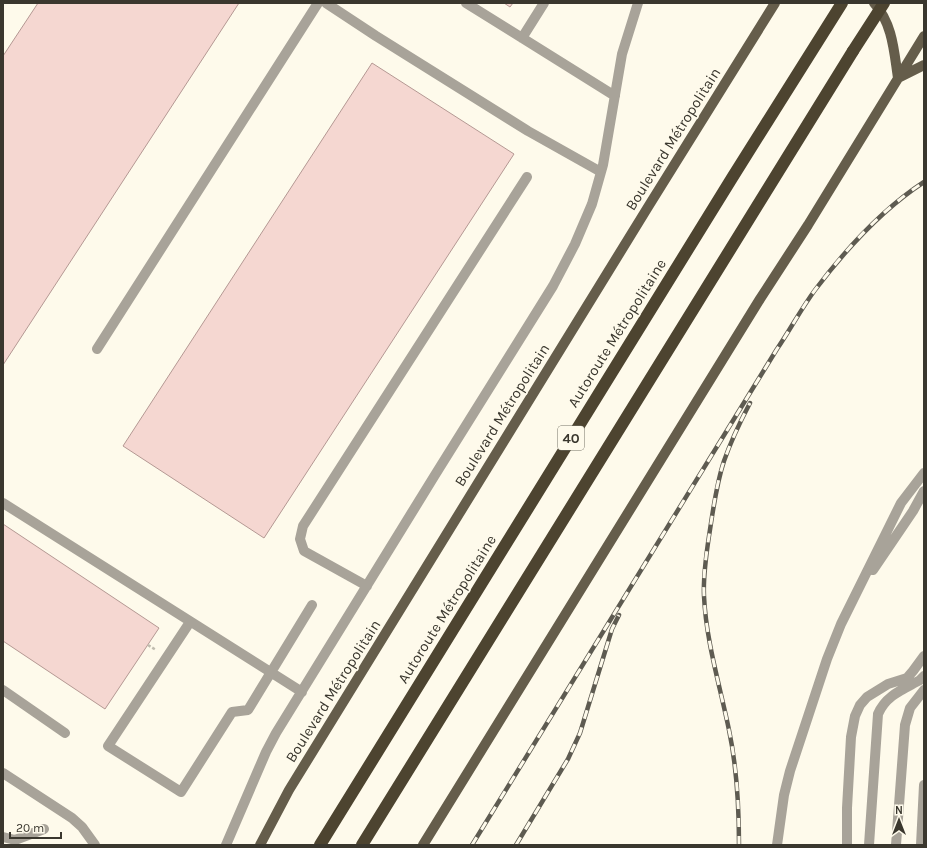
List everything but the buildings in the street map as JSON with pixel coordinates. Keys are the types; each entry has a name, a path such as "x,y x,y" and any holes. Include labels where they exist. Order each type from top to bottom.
{"highway":[{"name":"Autoroute Métropolitaine","path":"320,845 842,3"},
{"name":"40","path":"362,845 884,3"}],"main road":[{"name":"Boulevard Métropolitain","path":"260,845 293,784 648,207 776,3"},
{"path":"874,3 882,11 890,32 898,78"},
{"path":"423,845 924,36"},
{"path":"898,78 924,65"}],"street":[{"path":"97,349 318,3"},
{"path":"326,3 383,41 528,131 601,172"},
{"path":"466,3 615,96"},
{"path":"522,38 544,3"},
{"name":"Boulevard Métropolitain","path":"226,845 266,752 276,734 553,286 575,244 584,224 601,172 607,149 622,54 638,3"},
{"path":"367,586 304,551 300,539 303,526 527,177"},
{"path":"777,845 784,795 790,770 827,659 852,602 901,503 924,473"},
{"path":"852,602 914,511 924,490"},
{"path":"3,503 302,692"},
{"path":"190,622 108,746 182,792 232,712 248,710 312,605"},
{"path":"847,845 850,737 855,716 860,705 867,697 888,684 907,678 914,671 924,656"},
{"path":"869,845 878,714 888,698 920,680 924,676"},
{"path":"3,690 65,734"},
{"path":"896,845 905,725 910,708 924,690"},
{"path":"3,773 72,818 82,827 95,845"},
{"path":"921,845 924,785"},
{"path":"3,837 15,840 44,829"}],"railway":[{"path":"472,845 810,297 839,260 865,231 893,205 924,182"},
{"path":"739,845 736,773 729,730 707,630 704,581 712,517 721,470 739,424 750,403"},
{"path":"516,845 568,759 580,733 612,629 619,615"}]}
